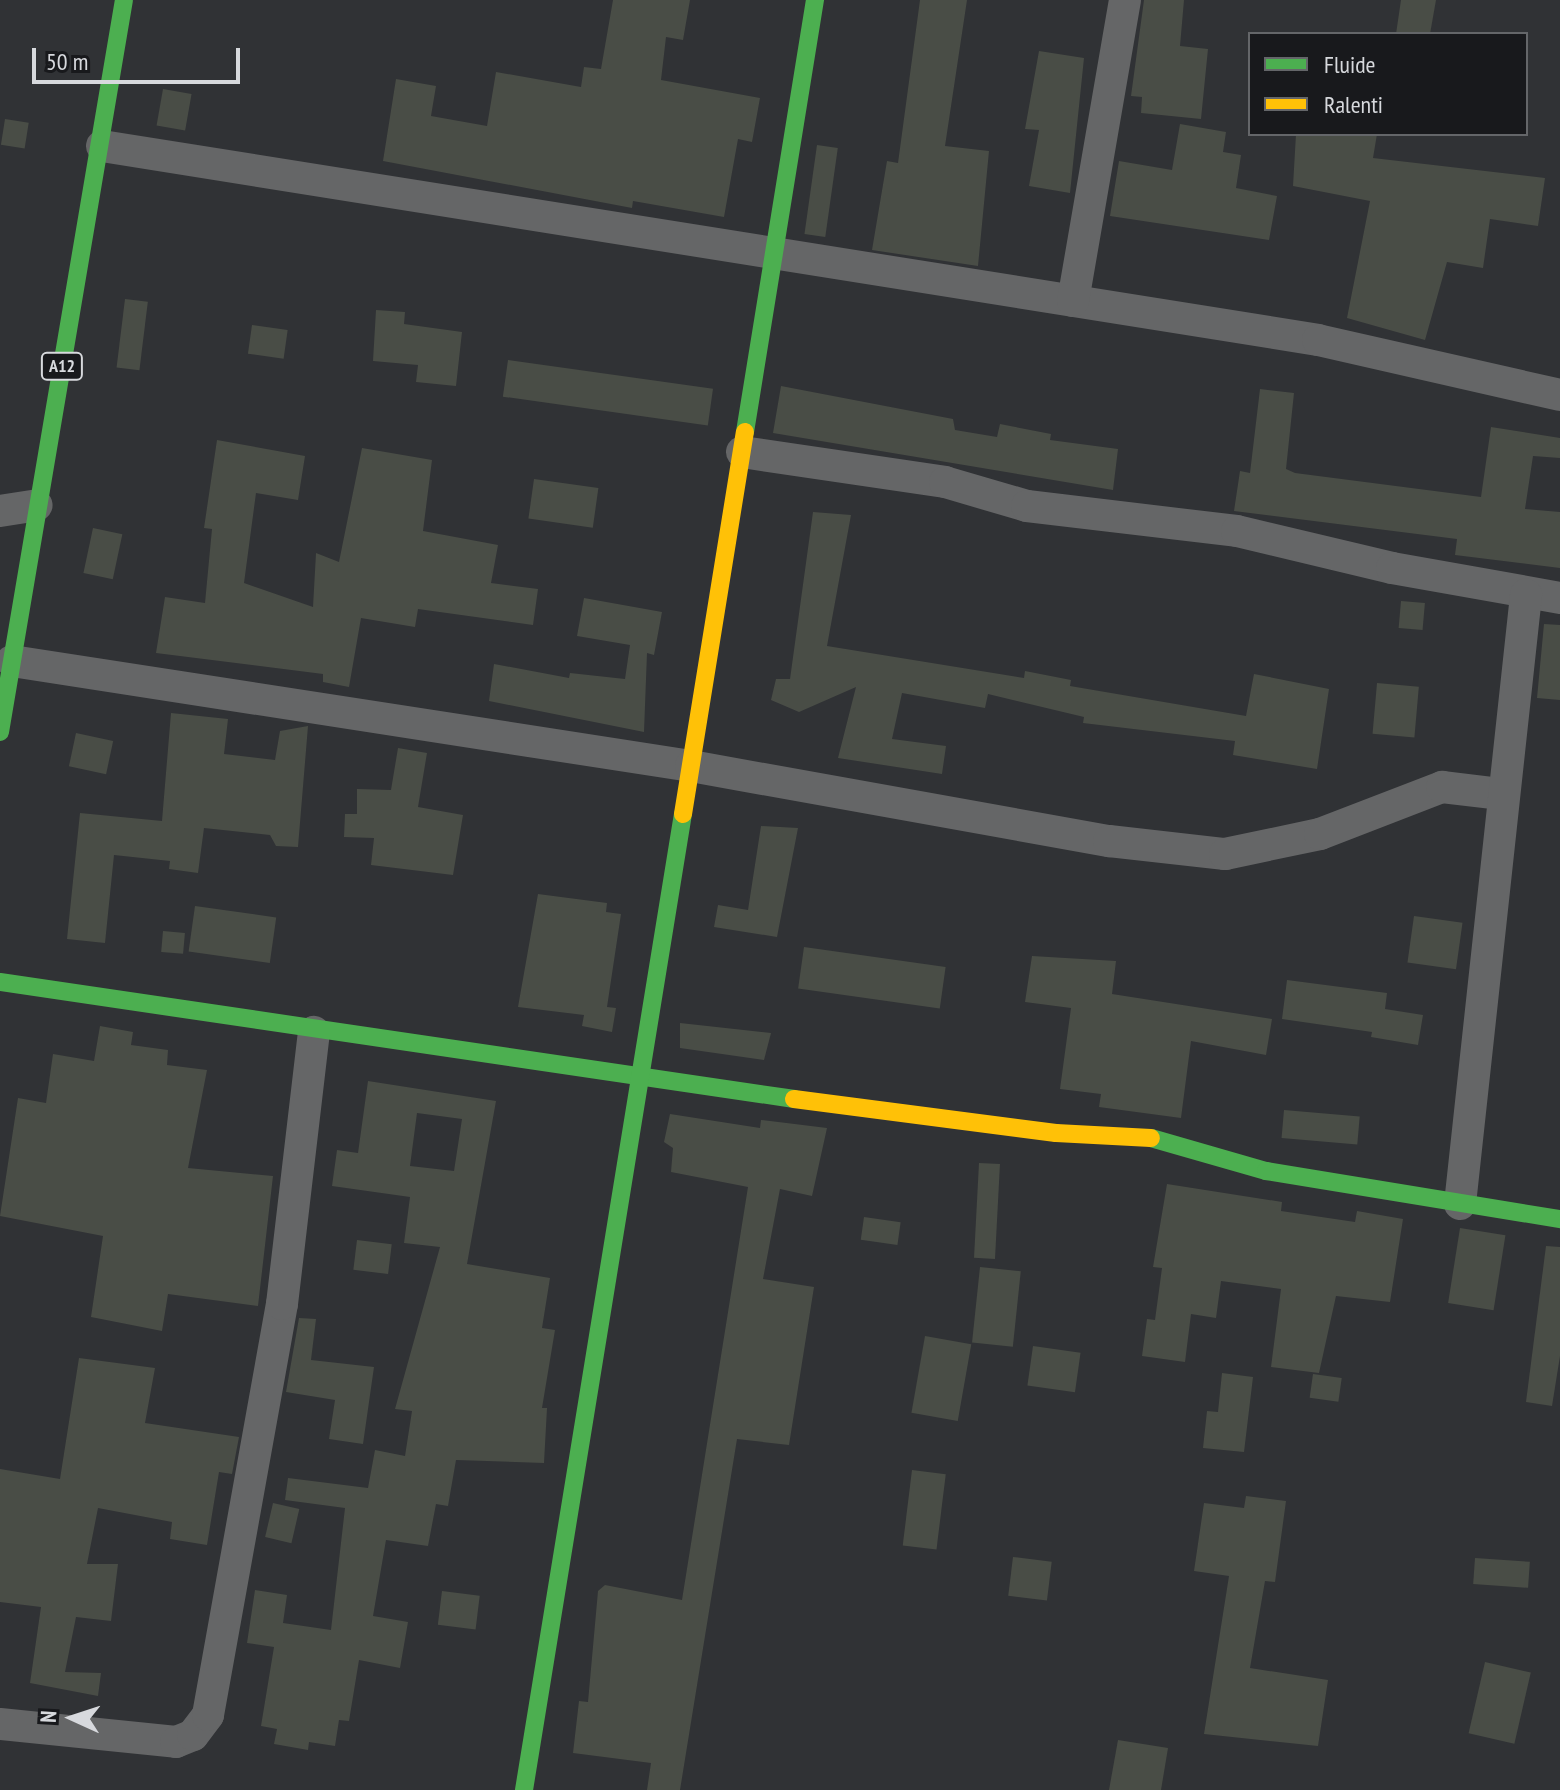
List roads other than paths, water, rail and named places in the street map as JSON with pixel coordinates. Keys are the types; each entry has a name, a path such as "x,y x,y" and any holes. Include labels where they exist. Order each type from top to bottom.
{"street":[{"name":"A12","path":"0,732 37,505 102,146 124,0"},
{"path":"524,1790 815,0"},
{"path":"1073,301 1125,0"},
{"path":"102,146 1318,340 1560,395"},
{"path":"742,452 945,482 1027,506 1237,531 1526,595 1560,598"},
{"path":"0,511 37,505"},
{"path":"1460,1204 1503,844 1500,794 1526,595"},
{"path":"12,661 691,766 1109,841 1225,854 1320,834 1442,787 1500,794"},
{"path":"0,982 314,1032 1056,1133 1157,1138 1266,1171 1560,1219"},
{"path":"0,1724 176,1742 193,1735 208,1715 282,1304 314,1032"}]}
